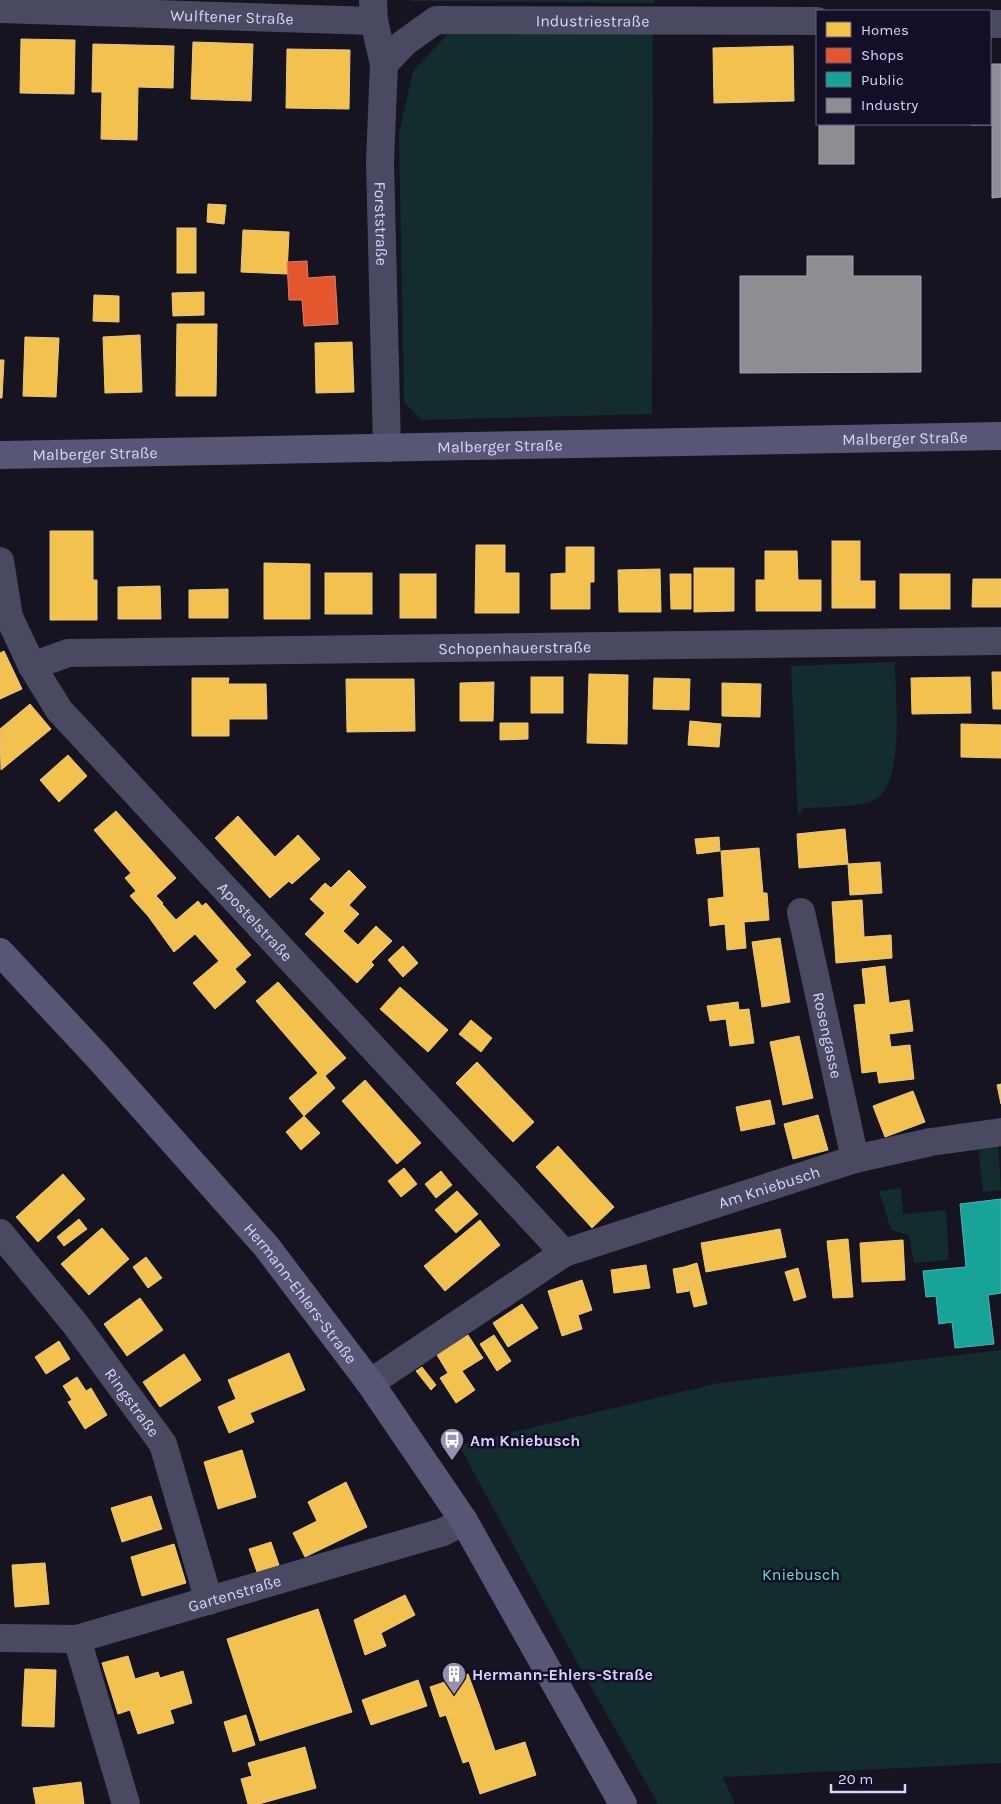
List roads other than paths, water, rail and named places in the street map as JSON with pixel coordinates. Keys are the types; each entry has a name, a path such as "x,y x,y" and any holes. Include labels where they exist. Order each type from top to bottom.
{"street":[{"name":"Wulftener Straße","path":"0,9 374,10"},
{"name":"Forststraße","path":"374,10 384,64 380,162 387,448"},
{"name":"Industriestraße","path":"384,64 404,43 436,20 816,21"},
{"name":"Malberger Straße","path":"0,455 1001,436"},
{"name":"Apostelstraße","path":"0,561 9,617 32,666 59,710 564,1253"},
{"name":"Schopenhauerstraße","path":"32,666 68,653 1001,641"},
{"name":"Rosengasse","path":"801,912 855,1160"},
{"name":"Hermann-Ehlers-Straße","path":"0,952 98,1057 266,1246 370,1383 464,1521 623,1804"},
{"name":"Am Kniebusch","path":"370,1383 564,1253 855,1160 930,1142 1001,1132"},
{"name":"Ringstraße","path":"0,1233 76,1325 163,1444 209,1601"},
{"name":"Gartenstraße","path":"0,1638 77,1640 443,1532 464,1521"},
{"path":"77,1640 126,1804"}],"place":[{"name":"Am Kniebusch","path":"452,1461"},
{"name":"Hermann-Ehlers-Straße","path":"454,1695"}],"park label":[{"name":"Kniebusch","path":"801,1574"}]}
